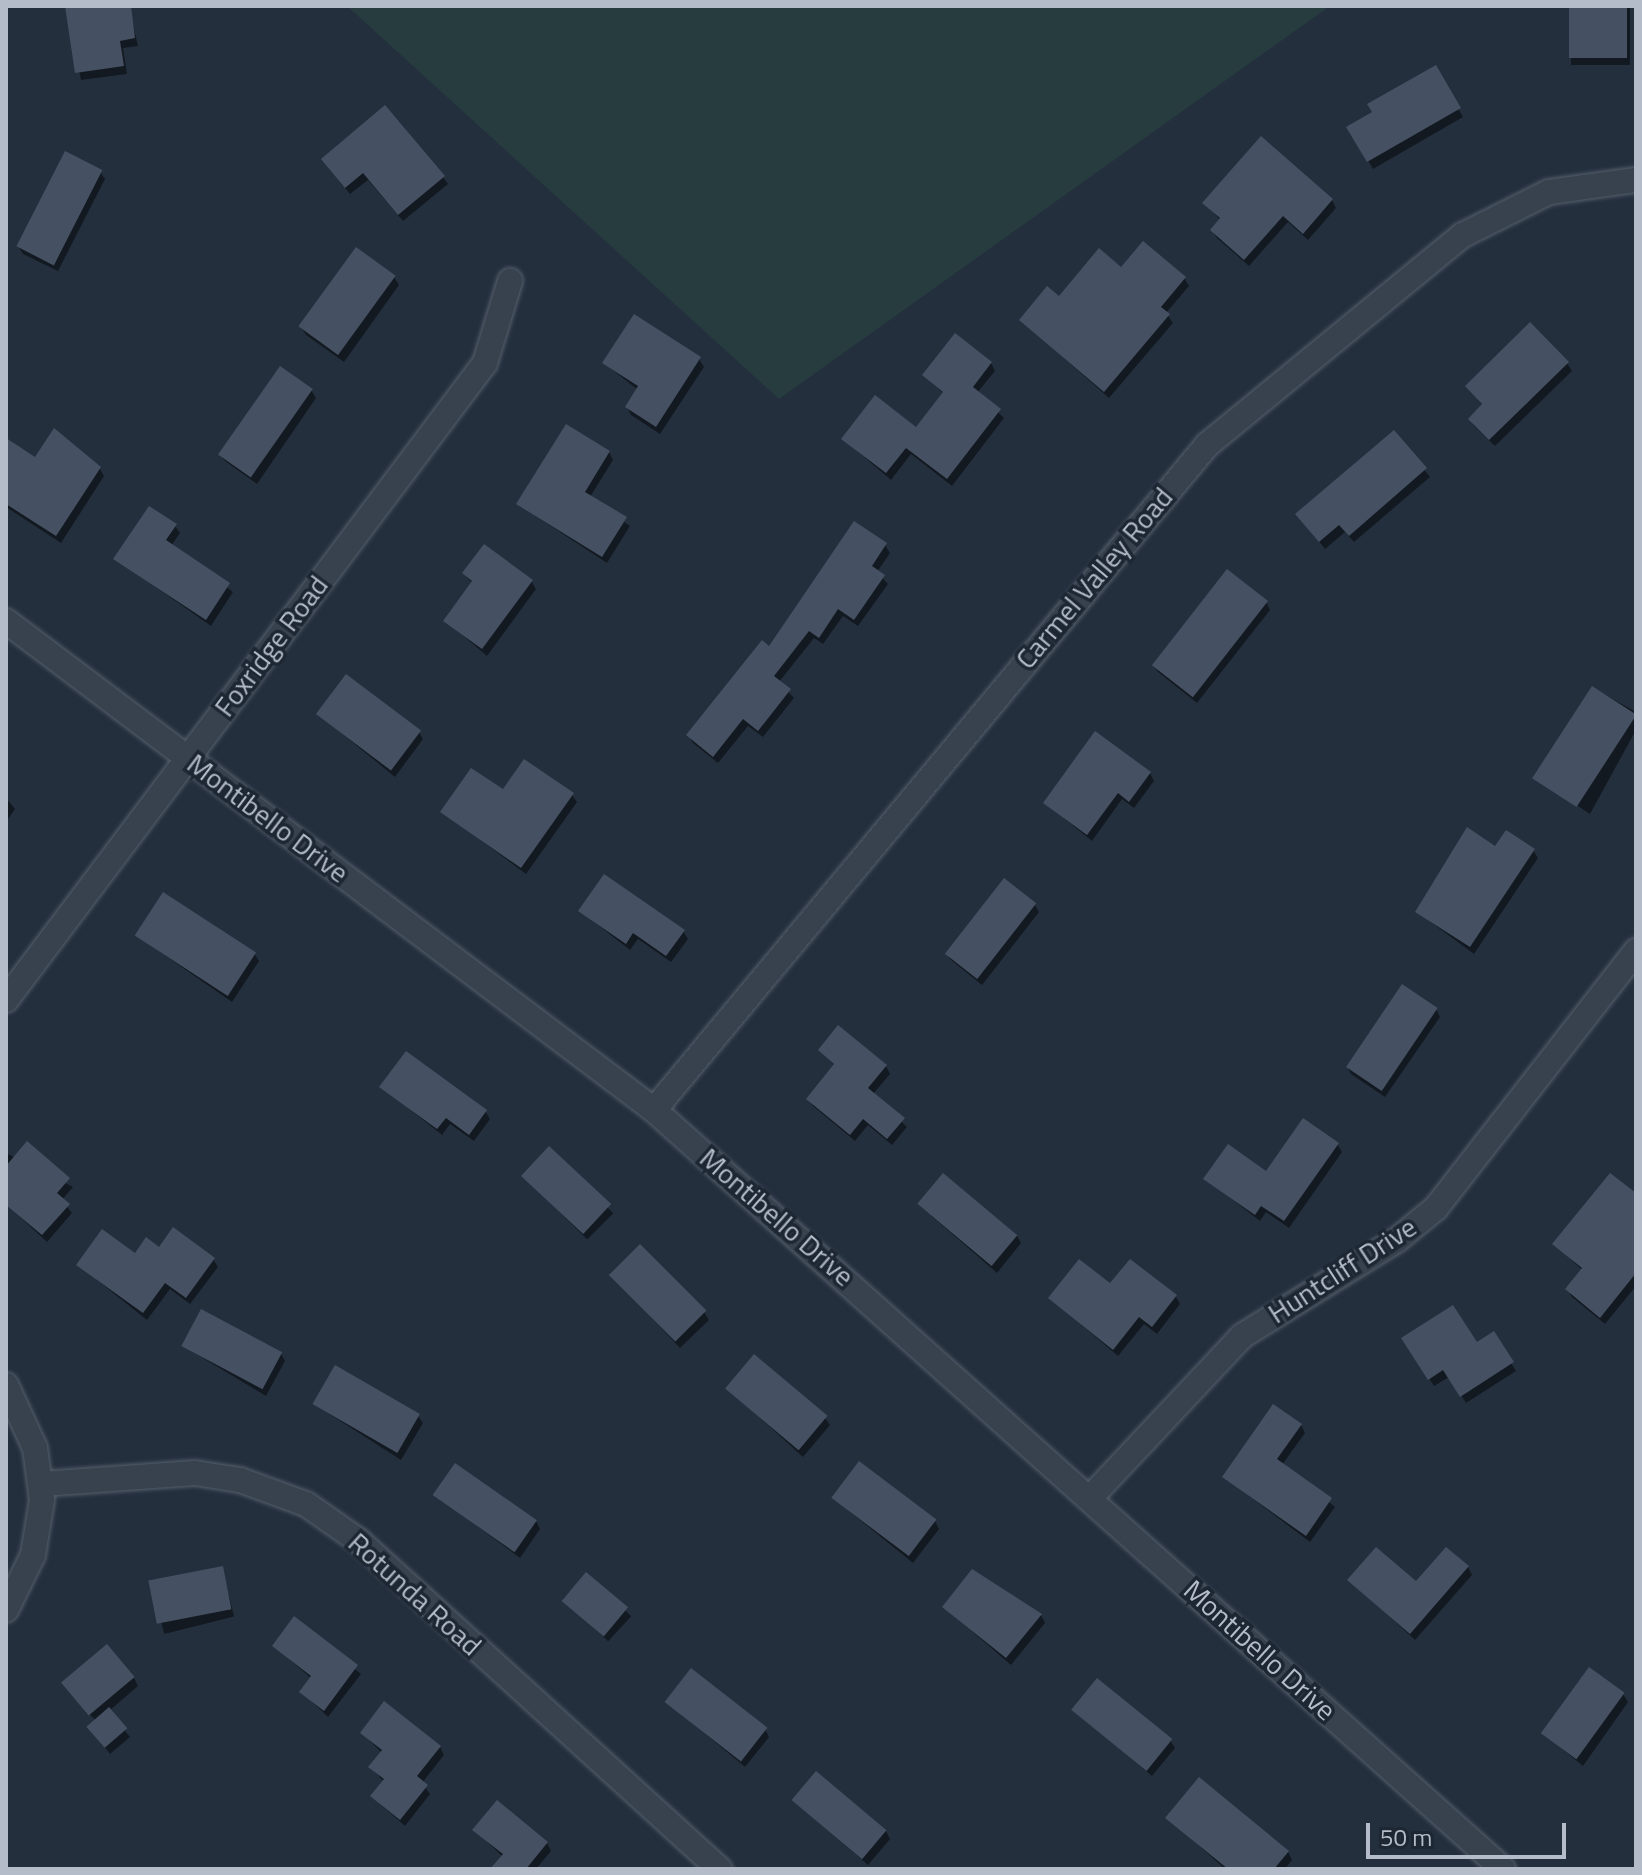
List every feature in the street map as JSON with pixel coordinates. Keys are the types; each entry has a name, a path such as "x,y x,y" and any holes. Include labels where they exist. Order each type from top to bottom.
{"street":[{"name":"Carmel Valley Road","path":"654,1110 1207,445 1463,235 1549,192 1636,180"},
{"name":"Foxridge Road","path":"6,1000 485,363 510,281"},
{"name":"Montibello Drive","path":"6,621 654,1110 1503,1869"},
{"name":"Huntcliff Drive","path":"1090,1498 1242,1336 1397,1240 1436,1208 1636,951"},
{"path":"6,1385 42,1484 36,1546 6,1610"},
{"name":"Rotunda Road","path":"42,1484 195,1473 263,1486 315,1509 720,1869"}],"green space":[{"path":"347,6 1330,6 779,399"}],"building":[{"path":"65,6 131,6 135,38 120,41 124,66 75,73"},
{"path":"1569,6 1627,6 1627,58 1569,58"},
{"path":"1436,65 1461,108 1367,162 1346,127 1372,112 1367,104"},
{"path":"385,105 445,176 398,215 363,173 345,188 321,159"},
{"path":"1261,136 1333,199 1303,234 1283,216 1244,260 1210,230 1220,218 1202,203"},
{"path":"65,151 102,170 54,265 16,246"},
{"path":"1143,241 1186,277 1161,307 1170,314 1104,392 1019,320 1047,286 1059,296 1099,248 1121,267"},
{"path":"356,247 396,276 338,355 298,326"},
{"path":"634,314 701,357 656,427 625,407 638,386 602,363"},
{"path":"1530,322 1569,362 1489,440 1468,419 1482,404 1465,386"},
{"path":"955,333 992,362 973,387 1001,409 947,479 906,448 886,473 841,439 875,395 916,427 943,392 922,375"},
{"path":"280,366 313,389 251,477 218,454"},
{"path":"566,424 610,451 585,492 627,517 602,557 516,504"},
{"path":"54,428 101,467 56,536 6,504 6,438 35,457"},
{"path":"1394,430 1427,468 1349,536 1339,525 1319,542 1295,514"},
{"path":"149,506 177,524 166,540 230,583 206,620 113,559"},
{"path":"854,521 887,543 872,566 885,575 854,620 838,609 819,638 809,631 774,676 791,689 758,731 743,719 713,757 686,735 762,640 769,646"},
{"path":"484,544 533,580 482,649 443,621 472,581 462,573"},
{"path":"1227,569 1268,601 1193,697 1152,665"},
{"path":"346,674 421,731 391,771 316,714"},
{"path":"1592,686 1636,716 1577,807 1532,778"},
{"path":"1095,731 1151,772 1129,802 1118,793 1087,835 1043,803"},
{"path":"524,759 574,793 521,868 440,812 471,768 503,789"},
{"path":"1467,827 1495,846 1506,830 1535,849 1470,947 1415,912"},
{"path":"604,874 685,930 666,956 633,933 626,944 578,911"},
{"path":"1004,878 1036,903 977,979 945,954"},
{"path":"163,892 256,952 228,996 135,936"},
{"path":"1402,984 1438,1008 1382,1091 1346,1067"},
{"path":"838,1025 887,1065 868,1088 905,1118 887,1139 863,1119 850,1135 806,1099 834,1064 818,1050"},
{"path":"406,1051 487,1110 469,1135 446,1118 437,1129 379,1087"},
{"path":"1303,1118 1339,1143 1284,1221 1261,1206 1255,1215 1203,1179 1228,1144 1266,1171"},
{"path":"27,1141 70,1178 57,1193 70,1204 42,1235 6,1205 6,1166"},
{"path":"549,1146 611,1204 583,1234 521,1176"},
{"path":"943,1173 1017,1235 992,1266 917,1204"},
{"path":"1610,1173 1636,1193 1636,1273 1600,1318 1565,1289 1582,1268 1552,1244"},
{"path":"173,1227 215,1258 186,1298 165,1283 143,1313 76,1265 102,1229 135,1253 146,1237 159,1247"},
{"path":"640,1244 706,1310 675,1342 609,1275"},
{"path":"1079,1259 1110,1283 1130,1259 1177,1295 1152,1327 1139,1317 1113,1350 1048,1298"},
{"path":"1453,1305 1477,1342 1494,1331 1514,1362 1460,1397 1443,1370 1428,1380 1401,1338"},
{"path":"201,1309 282,1352 263,1389 181,1346"},
{"path":"754,1354 828,1416 799,1450 725,1388"},
{"path":"335,1365 420,1414 397,1453 312,1404"},
{"path":"1273,1404 1302,1424 1277,1459 1332,1498 1306,1536 1222,1477"},
{"path":"859,1461 936,1519 909,1556 831,1498"},
{"path":"455,1463 537,1520 515,1552 433,1495"},
{"path":"1376,1547 1416,1581 1446,1547 1469,1566 1410,1634 1347,1580"},
{"path":"223,1566 231,1609 157,1624 148,1581"},
{"path":"972,1569 1042,1614 1006,1658 942,1607"},
{"path":"586,1572 628,1607 604,1636 562,1601"},
{"path":"294,1616 358,1665 324,1711 299,1692 311,1676 272,1646"},
{"path":"107,1644 135,1677 89,1716 61,1683"},
{"path":"1589,1667 1625,1693 1576,1759 1541,1733"},
{"path":"691,1668 767,1728 741,1762 665,1702"},
{"path":"1097,1678 1172,1739 1147,1771 1071,1710"},
{"path":"384,1701 441,1746 417,1776 428,1785 400,1820 370,1796 384,1779 368,1767 382,1750 360,1733"},
{"path":"109,1707 127,1728 105,1748 86,1727"},
{"path":"816,1771 886,1830 862,1859 792,1800"},
{"path":"1199,1777 1289,1851 1274,1869 1228,1869 1165,1818"},
{"path":"497,1800 548,1842 526,1869 490,1869 503,1854 472,1830"}]}
